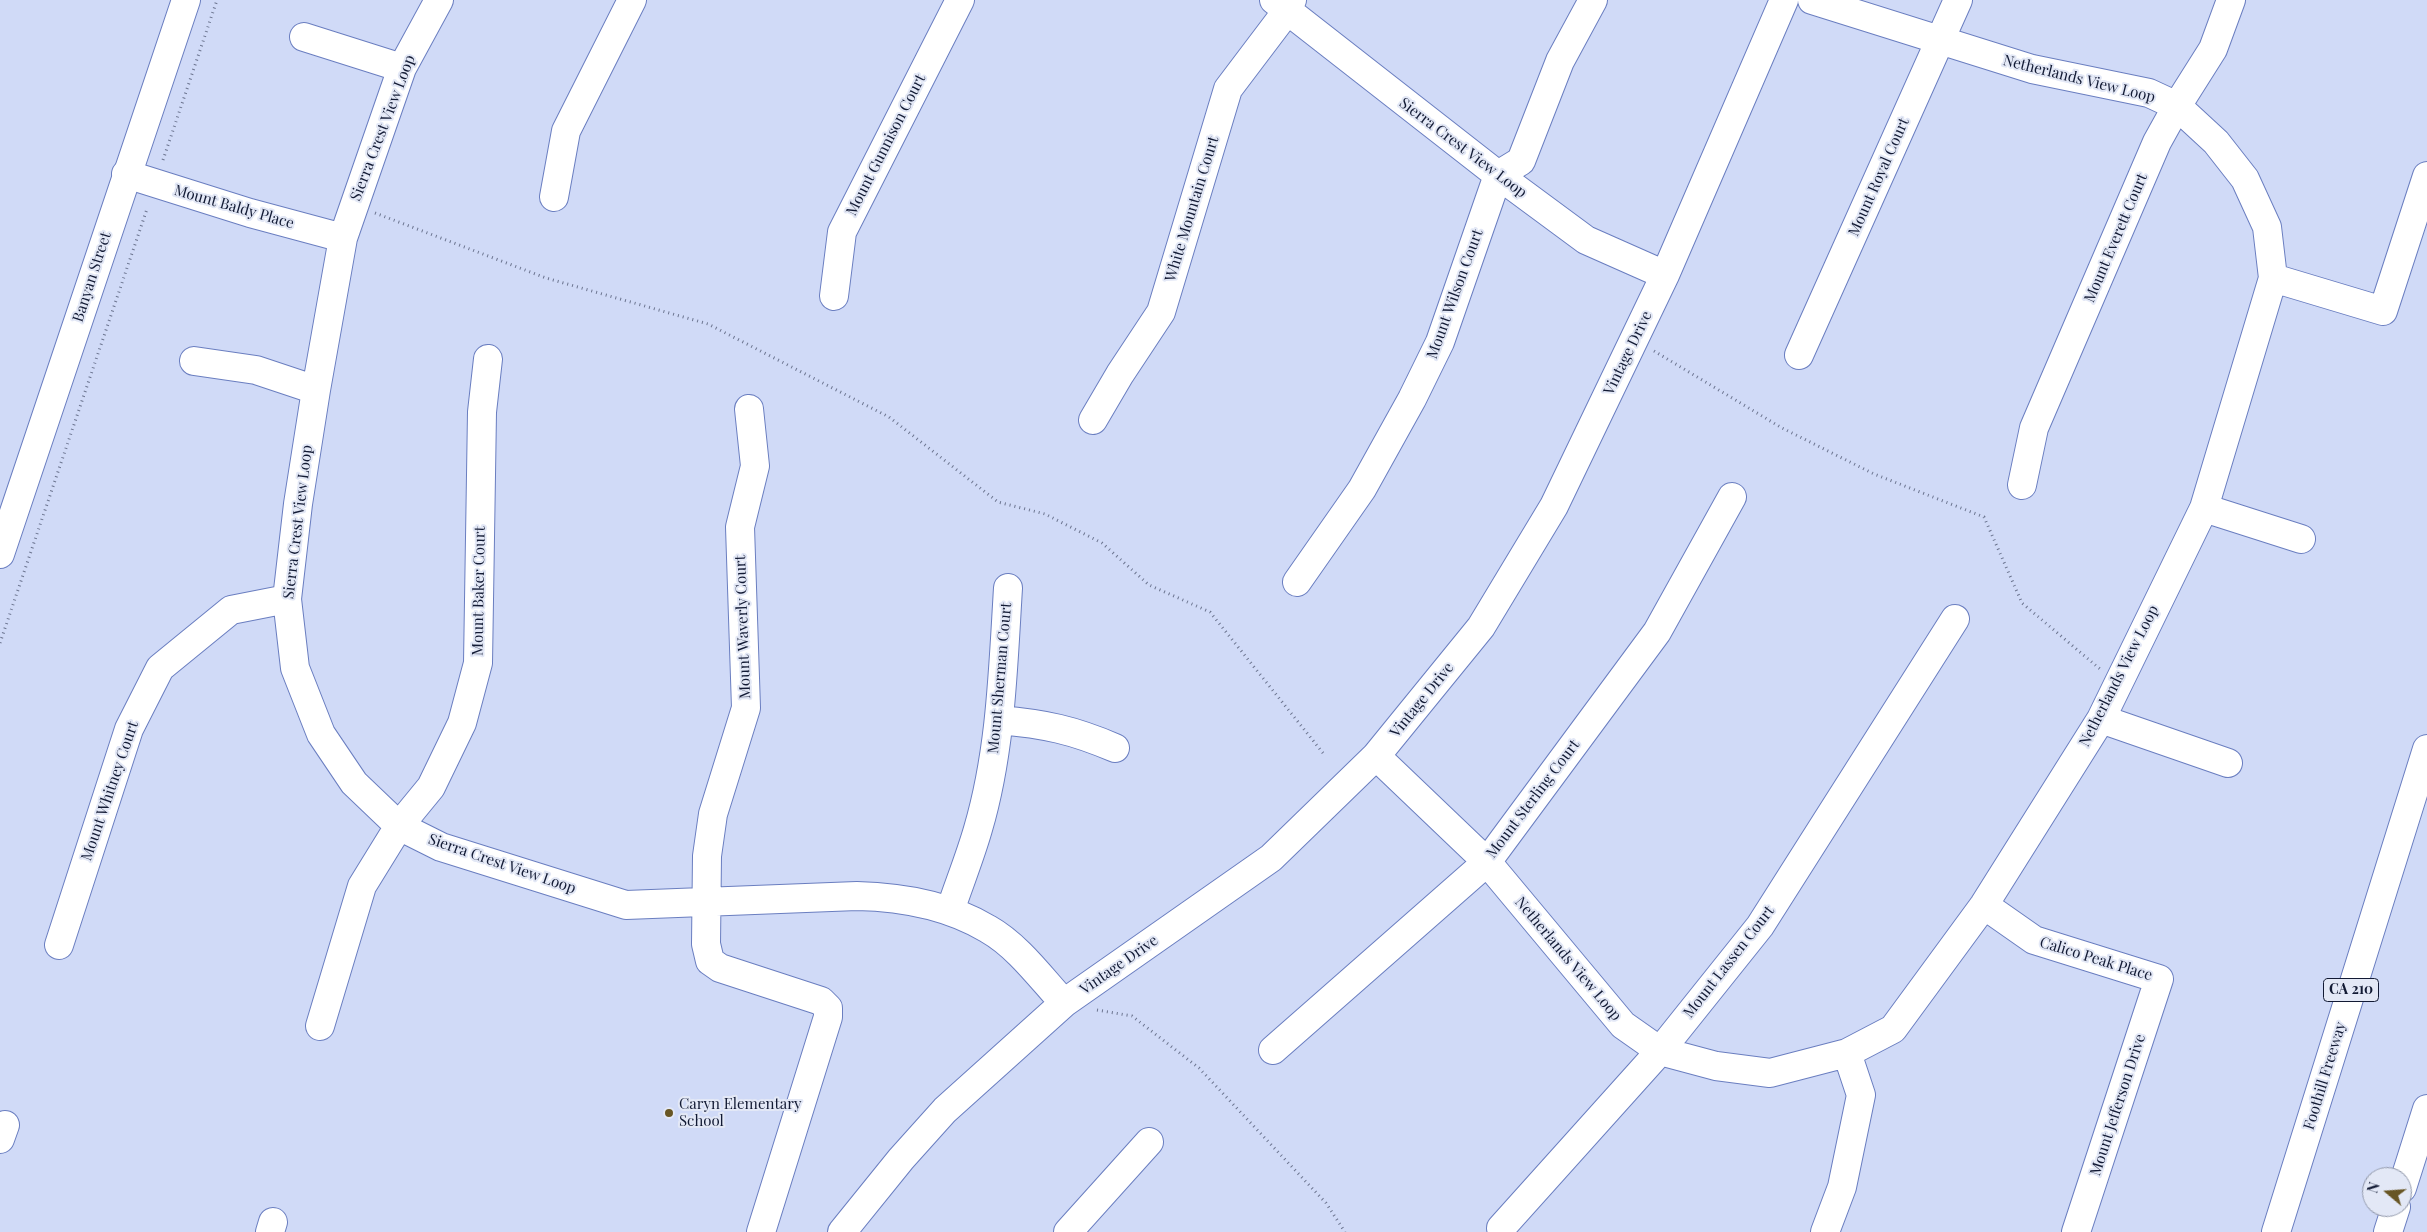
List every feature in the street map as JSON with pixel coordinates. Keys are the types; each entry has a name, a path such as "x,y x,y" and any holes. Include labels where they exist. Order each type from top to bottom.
{"main road":[{"name":"Banyan Street","path":"0,554 186,0"},
{"name":"Sierra Crest View Loop","path":"439,0 402,68 343,238 316,390 298,504 287,599 295,668 321,734 354,783 399,826 441,847 626,905 707,901 892,897 950,911 989,929 1018,953 1064,1003"},
{"path":"554,197 566,132 632,0"},
{"name":"Mount Gunnison Court","path":"834,296 842,232 960,0"},
{"path":"1498,175 1522,161 1560,61 1593,0"},
{"name":"Vintage Drive","path":"842,1232 901,1159 945,1110 1064,1003 1271,858 1376,756 1481,627 1554,506 1635,339 1665,275 1784,0"},
{"name":"Netherlands View Loop","path":"1376,756 1487,862 1623,1025 1660,1050 1716,1066 1770,1073 1847,1053 1894,1029 1984,905 2100,719 2204,508 2273,278 2267,227 2245,179 2216,142 2176,106 2148,93 2032,69 1812,0"},
{"name":"Mount Royal Court","path":"1799,355 1958,0"},
{"name":"Mount Everett Court","path":"2022,485 2034,428 2158,142 2176,106 2213,49 2231,0"},
{"name":"Sierra Crest View Loop","path":"1284,4 1498,175 1586,240 1665,275"},
{"name":"White Mountain Court","path":"1093,420 1160,312 1228,89 1284,4"},
{"path":"304,37 402,68"},
{"name":"Mount Baldy Place","path":"126,174 250,214 343,238"},
{"name":"Mount Wilson Court","path":"1297,582 1362,489 1432,359 1440,342 1498,175"},
{"path":"2273,278 2383,311 2427,176"},
{"name":"Mount Baker Court","path":"320,1026 362,886 399,826 431,787 462,723 478,663 482,412 488,359"},
{"path":"194,362 256,370 316,390"},
{"name":"Mount Waverly Court","path":"749,409 755,466 740,527 746,708 713,814 707,856 706,944 710,961 720,968 821,1001 828,1008 828,1016 761,1232"},
{"name":"Mount Sterling Court","path":"1273,1050 1487,862 1657,632 1732,497"},
{"path":"2204,508 2301,540"},
{"name":"Mount Sherman Court","path":"950,911 978,828 999,720 1008,588"},
{"name":"Mount Whitney Court","path":"59,945 129,729 160,668 231,610 287,599"},
{"name":"Mount Lassen Court","path":"1501,1228 1660,1050 1760,926 1955,619"},
{"path":"2100,719 2228,763"},
{"path":"999,720 1043,724 1080,733 1115,748"},
{"name":"Foothill Freeway","path":"2276,1232 2427,749"},
{"name":"Calico Peak Place","path":"1984,905 2034,940 2159,979"},
{"name":"Mount Jefferson Drive","path":"2076,1232 2159,979"},
{"path":"1825,1232 1842,1187 1861,1095 1847,1053"},
{"path":"2409,1167 2427,1109"},
{"path":"1068,1232 1149,1142"},
{"path":"2388,1232 2393,1217"}],"path":[{"path":"163,160 217,0"},
{"path":"354,205 546,278 708,324 889,416 998,502 1045,514 1102,543 1149,585 1210,612 1323,753"},
{"path":"0,643 147,209"},
{"path":"1635,339 1782,428 1874,474 1984,517 2022,603 2118,683"},
{"path":"1064,1003 1132,1016 1199,1068 1326,1204 1346,1232"}],"place":[{"name":"Caryn Elementary School","path":"669,1113"}]}
